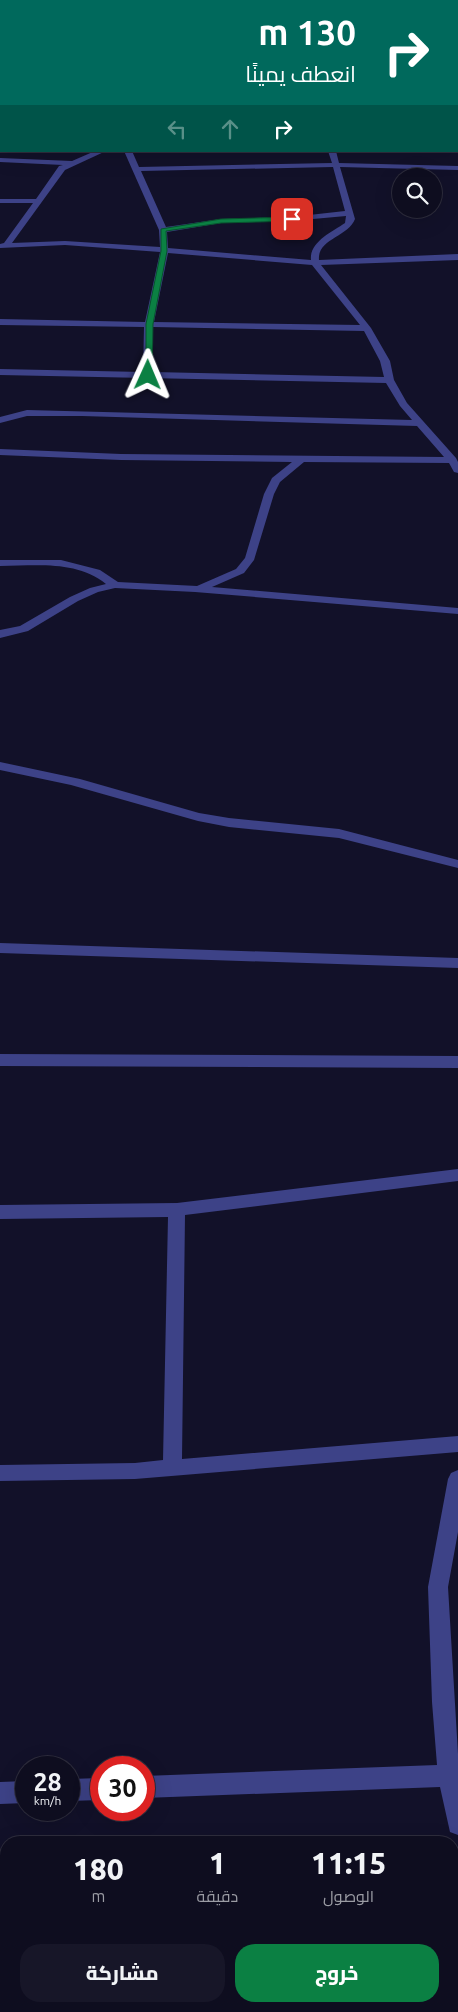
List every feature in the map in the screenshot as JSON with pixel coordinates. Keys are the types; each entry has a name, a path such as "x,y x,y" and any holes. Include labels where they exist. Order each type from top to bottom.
{"street":[{"path":"3,246 57,173 70,163 99,152"},
{"path":"128,152 163,230 164,251 149,324 148,375"},
{"path":"332,152 351,219 349,224 318,246 314,253 315,263 366,328 385,361 389,380 403,404 452,460 458,470"},
{"path":"0,160 70,163"},
{"path":"136,169 336,165 458,168"},
{"path":"0,201 37,201"},
{"path":"163,230 221,221 284,220 349,213"},
{"path":"3,246 65,243 315,263 458,258"},
{"path":"0,322 366,328"},
{"path":"0,372 389,380"},
{"path":"0,420 27,413 82,413 419,423"},
{"path":"0,452 121,457 452,460"},
{"path":"195,590 240,571 250,558 269,494 276,480 301,459"},
{"path":"0,562 80,566 98,573 115,586"},
{"path":"0,634 24,629 74,599 94,590 115,586 195,590 458,611"},
{"path":"0,766 43,773 199,817 235,823 338,834 458,864"},
{"path":"0,948 458,963"},
{"path":"0,1060 458,1062"},
{"path":"0,1212 177,1210 458,1175"},
{"path":"172,1468 177,1210"},
{"path":"0,1473 135,1471 458,1444"},
{"path":"458,1479 438,1587 443,1702 458,1824"},
{"path":"155,1787 453,1776"},
{"path":"0,1793 15,1792"}],"route":[{"path":"148,375 149,324 164,251 163,230 221,221 292,219"}]}
